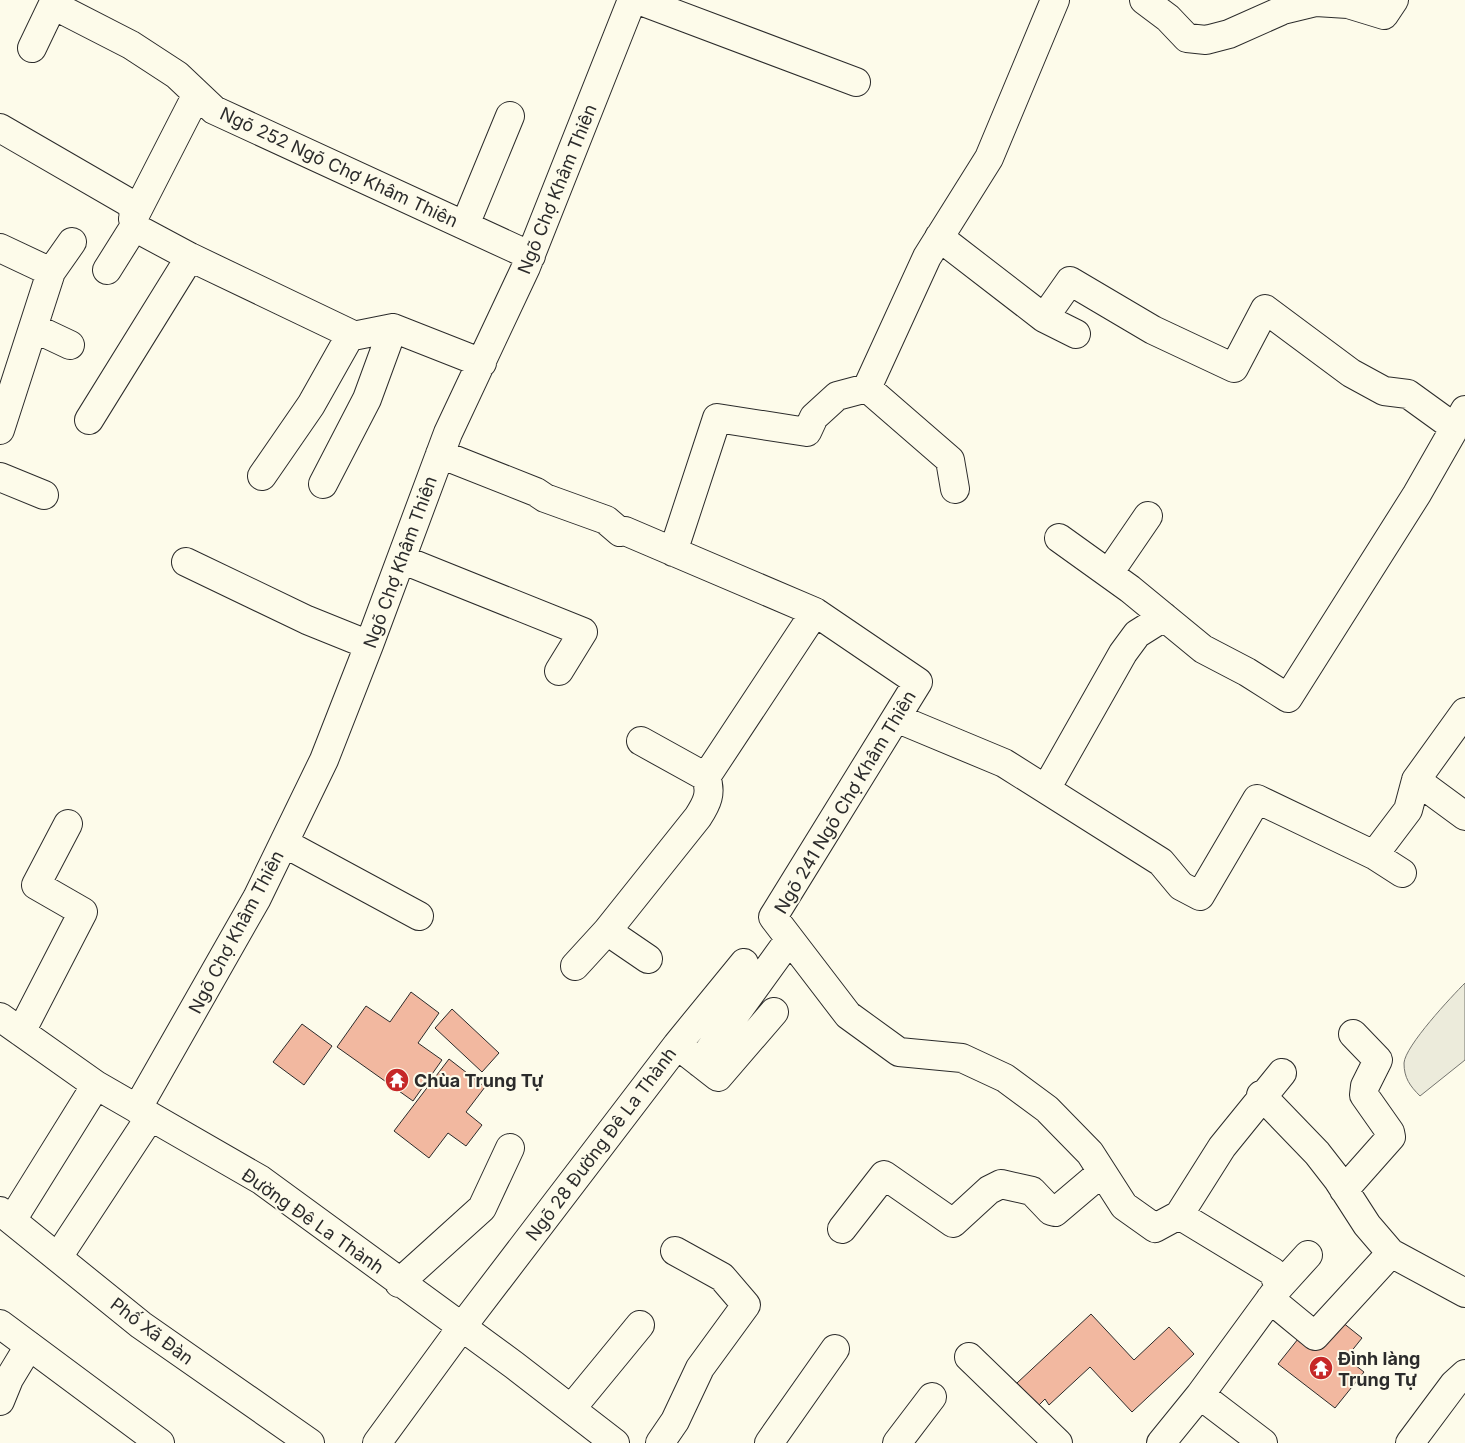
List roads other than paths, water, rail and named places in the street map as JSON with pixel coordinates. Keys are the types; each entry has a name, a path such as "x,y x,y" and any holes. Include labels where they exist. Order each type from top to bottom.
{"street":[{"name":"Ngõ Chợ Khâm Thiên","path":"58,1257 144,1113 257,898 324,760 370,645 448,433 531,256 632,0"},
{"path":"638,0 856,82"},
{"path":"867,388 927,256 989,158 1056,0"},
{"path":"1144,0 1168,18 1187,38 1206,40 1229,34 1284,10 1316,2 1348,4 1384,15 1394,0"},
{"name":"Ngõ 252 Ngõ Chợ Khâm Thiên","path":"54,2 132,45 177,75 214,110 531,256"},
{"path":"32,48 54,2"},
{"path":"107,270 133,223 197,94"},
{"path":"465,226 510,116"},
{"path":"0,128 132,205 133,223"},
{"path":"133,223 190,258 351,334 358,335 393,328 482,363"},
{"path":"939,238 1044,318 1076,334"},
{"path":"3,415 34,328 51,272 72,242"},
{"path":"0,248 51,272"},
{"path":"89,420 190,258"},
{"path":"1044,318 1070,281 1153,330 1234,368 1266,309 1351,373 1384,391 1408,394 1460,419 1417,494 1288,698 1247,672 1202,649 1109,573 1059,538"},
{"path":"34,328 70,345"},
{"path":"323,484 367,399 393,328"},
{"path":"262,476 311,405 351,334"},
{"path":"867,388 950,460 955,489"},
{"path":"673,552 717,418 807,432 814,417 837,396 867,388"},
{"name":"Ngõ 241 Ngõ Chợ Khâm Thiên","path":"440,454 536,492 545,498 606,520 620,532 625,531 815,612 918,682 773,917 788,940 848,1015 899,1052 962,1058 1005,1078 1047,1109 1090,1153 1101,1173 1124,1206 1155,1228 1179,1214 1222,1147 1262,1095 1282,1073"},
{"path":"0,477 44,495"},
{"path":"1109,573 1148,516"},
{"path":"401,559 582,632 559,671"},
{"path":"186,562 307,620 370,645"},
{"path":"706,777 815,612"},
{"path":"1046,789 1123,653 1137,634 1164,617"},
{"path":"1374,855 1408,810 1416,780 1465,712"},
{"path":"896,718 1004,763 1161,862 1181,886 1200,896 1257,799 1374,855 1402,873"},
{"path":"574,966 607,931 698,816 708,797 710,788 706,777 641,741"},
{"path":"1416,780 1465,816"},
{"path":"10,1024 82,912 36,885 68,824"},
{"path":"284,843 419,916"},
{"path":"607,931 648,959"},
{"path":"700,1063 788,940"},
{"name":"Ngõ 28 Đường Đê La Thành","path":"377,1443 460,1328 677,1045 744,963"},
{"path":"677,1045 718,1076 774,1012"},
{"name":"Đường Đê La Thành","path":"10,1024 96,1085 261,1180 615,1443"},
{"path":"1344,1190 1391,1137 1390,1132 1364,1095 1365,1086 1378,1060 1353,1034"},
{"path":"6,1215 96,1085"},
{"path":"1262,1095 1317,1153 1367,1226 1391,1253 1465,1293"},
{"path":"399,1282 482,1208 510,1148"},
{"path":"842,1230 884,1176 953,1223 989,1190 1001,1184 1032,1190 1051,1211 1055,1212 1101,1173"},
{"path":"1179,1214 1273,1272 1275,1293 1315,1336 1391,1253"},
{"name":"Phố Xã Đàn","path":"6,1215 141,1325 310,1443"},
{"path":"660,1443 675,1421 700,1368 746,1305 722,1277 675,1251"},
{"path":"1161,1443 1200,1395 1275,1293 1308,1255"},
{"path":"0,1324 160,1443"},
{"path":"571,1409 640,1325"},
{"path":"0,1401 9,1379 29,1346"},
{"path":"769,1443 835,1349"},
{"path":"969,1357 1058,1443"},
{"path":"1410,1443 1454,1384 1465,1374"},
{"path":"1200,1395 1263,1443"},
{"path":"897,1443 932,1397"}],"place":[{"name":"Chùa Trung Tự","path":"397,1080"},
{"name":"Đình làng Trung Tự","path":"1321,1368"}]}
